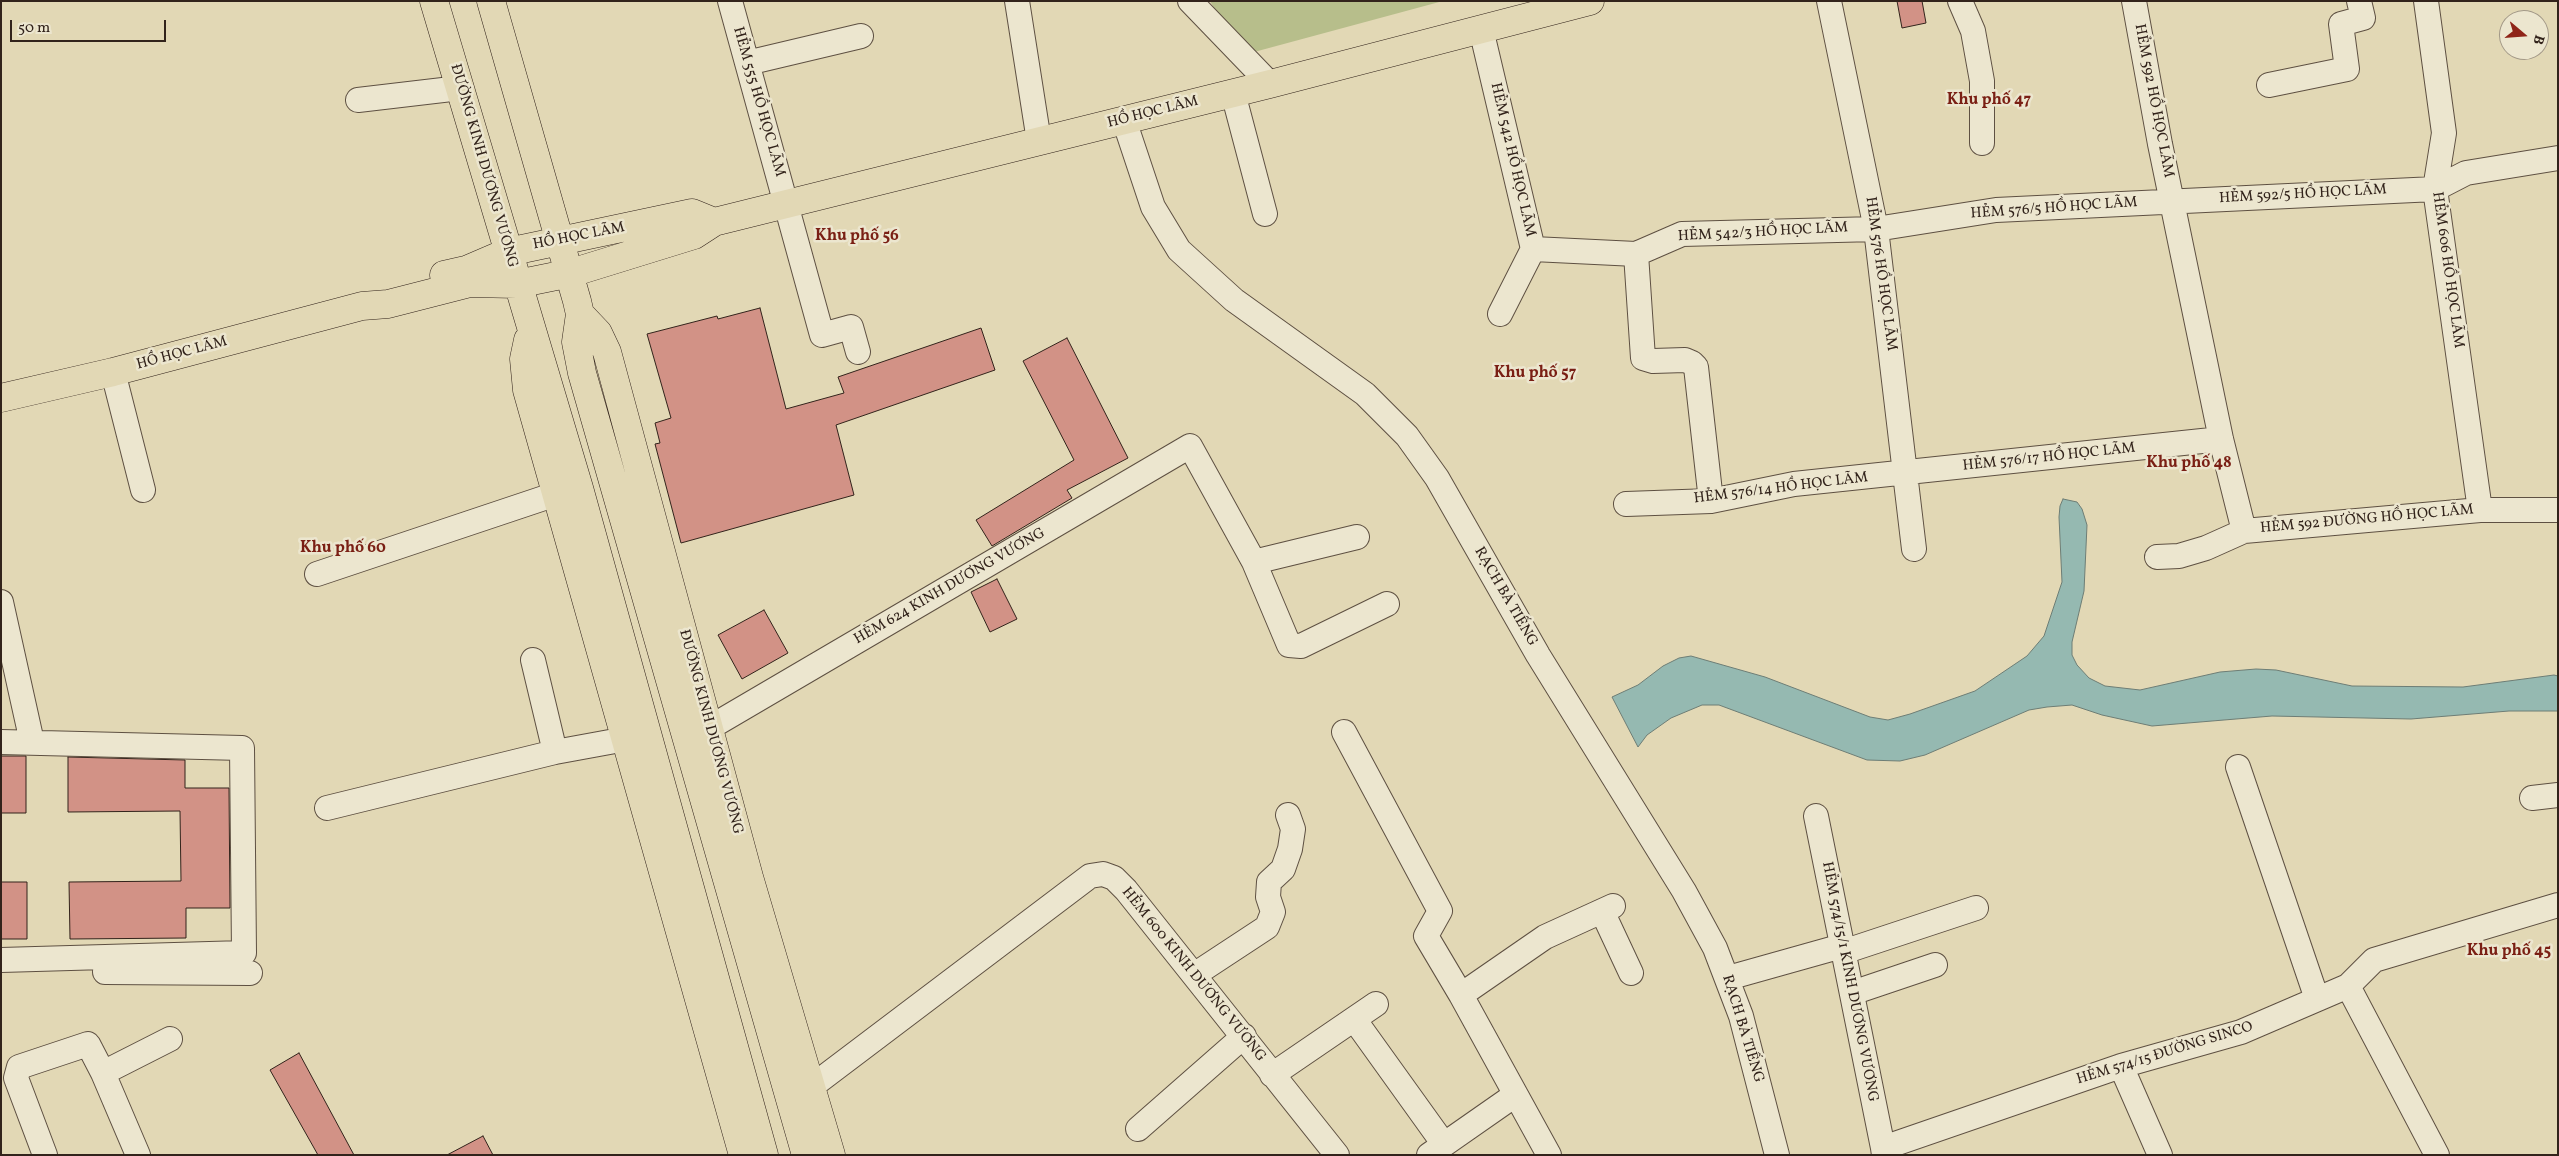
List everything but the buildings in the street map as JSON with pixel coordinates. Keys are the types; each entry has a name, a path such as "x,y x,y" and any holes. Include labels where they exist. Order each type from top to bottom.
{"main road":[{"name":"ĐƯỜNG KINH DƯƠNG VƯƠNG","path":"434,1 531,332 582,498 764,1155"},
{"name":"ĐƯỜNG KINH DƯƠNG VƯƠNG","path":"492,1 562,241 580,314 577,335 578,358 668,624 790,1094 814,1152"},
{"name":"HỒ HỌC LÃM","path":"1,398 113,372 362,306 388,304 470,283 517,284 570,273 694,235 714,222 1270,84 1590,1"},
{"name":"HỒ HỌC LÃM","path":"362,306 375,295 466,270 508,252 692,213 714,222"},
{"path":"531,332 524,359 524,374 556,494 743,1155"},
{"name":"ĐƯỜNG KINH DƯƠNG VƯƠNG","path":"698,734 749,877 811,1088 814,1152"}],"street":[{"name":"HẺM 555 HỒ HỌC LÃM","path":"730,1 822,335 852,327 858,352"},
{"path":"1017,1 1039,141"},
{"path":"1190,1 1270,84"},
{"name":"HẺM 576 HỒ HỌC LÃM","path":"1829,1 1876,229 1907,474 1914,549"},
{"path":"1960,1 1973,31 1982,81 1982,144"},
{"name":"HẺM 592 HỒ HỌC LÃM","path":"2134,1 2172,201"},
{"path":"2269,85 2347,69 2341,24 2363,18 2359,1"},
{"name":"HẺM 606 HỒ HỌC LÃM","path":"2426,1 2444,133 2435,189 2480,510"},
{"name":"HẺM 542 HỒ HỌC LÃM","path":"1481,29 1534,249 1500,314"},
{"path":"747,63 861,36"},
{"path":"358,100 460,88"},
{"path":"1233,93 1266,214"},
{"name":"RẠCH BÀ TIẾNG","path":"1117,122 1152,207 1179,250 1234,300 1365,394 1389,416 1423,456 1566,702 1684,891 1711,941 1728,978 1742,1016 1777,1155"},
{"name":"RẠCH BÀ TIẾNG","path":"1117,122 1141,212 1159,243 1182,271 1226,310 1358,404 1397,444 1427,485 1550,700 1693,932 1730,1020 1764,1155"},
{"path":"2435,189 2466,173 2558,158"},
{"name":"HẺM 592/5 HỒ HỌC LÃM","path":"2172,201 2435,189"},
{"name":"HẺM 576/5 HỒ HỌC LÃM","path":"1876,229 1996,210 2172,201"},
{"name":"HẺM 592 ĐƯỜNG HỒ HỌC LÃM","path":"2172,201 2221,439 2244,531 2480,510 2558,510"},
{"name":"HẺM 542/3 HỒ HỌC LÃM","path":"1534,249 1636,254 1682,234 1876,229"},
{"path":"1636,254 1643,358 1653,361 1686,360 1692,362 1696,367 1710,500"},
{"path":"113,372 143,490"},
{"name":"HẺM 576/17 HỒ HỌC LÃM","path":"1907,474 2221,439"},
{"name":"HẺM 624 KINH DƯƠNG VƯƠNG","path":"698,734 1190,446 1254,562"},
{"name":"HẺM 576/14 HỒ HỌC LÃM","path":"1626,504 1710,500 1794,484 1907,474"},
{"path":"316,574 556,494"},
{"path":"2157,558 2179,556 2199,550 2244,531"},
{"path":"1357,537 1254,562 1289,645 1301,646 1387,604"},
{"path":"1,602 32,742"},
{"path":"533,660 555,752"},
{"path":"1344,732 1440,911 1426,936 1461,995 1549,1155"},
{"path":"327,808 555,752 626,739"},
{"path":"1,742 242,748 244,953 1,960"},
{"path":"2238,766 2317,999"},
{"path":"2532,798 2558,795"},
{"path":"1194,975 1267,927 1273,912 1268,897 1269,882 1283,869 1290,849 1293,829 1288,815"},
{"name":"HẺM 574/15/1 KINH DƯƠNG VƯƠNG","path":"1816,816 1884,1151"},
{"name":"HẺM 600 KINH DƯƠNG VƯƠNG","path":"811,1088 1090,876 1103,874 1114,878 1244,1036 1272,1075 1337,1155"},
{"name":"HẺM 574/15 ĐƯỜNG SINCO","path":"1884,1151 2121,1066 2241,1032 2348,986 2374,960 2558,905"},
{"path":"1728,978 1843,949 1976,908"},
{"path":"1461,995 1546,937 1608,909 1631,973"},
{"path":"1852,993 1935,965"},
{"path":"1,972 250,974"},
{"path":"2348,986 2437,1155"},
{"path":"1272,1075 1376,1004"},
{"path":"1354,1019 1436,1149 1515,1095"},
{"path":"1138,1129 1244,1036"},
{"path":"103,1073 170,1039"},
{"path":"45,1155 16,1078 19,1067 88,1044 103,1073 138,1155"},
{"path":"2121,1066 2160,1155"}],"green space":[{"path":"1210,1 1443,1 1243,55"}],"water":[{"path":"2063,499 2077,502 2082,509 2087,525 2084,591 2072,642 2072,655 2077,665 2089,678 2105,686 2140,690 2220,672 2256,669 2276,670 2352,686 2463,687 2554,675 2558,676 2558,711 2509,711 2411,719 2272,716 2152,726 2102,715 2072,705 2029,710 1925,755 1900,761 1867,760 1719,705 1702,705 1671,718 1647,735 1638,747 1612,697 1638,685 1663,666 1679,658 1691,656 1765,677 1870,717 1888,720 1975,691 2027,656 2044,636 2062,582 2059,517"}],"district":[{"name":"Khu phố 47","path":"1989,101"},
{"name":"Khu phố 56","path":"857,237"},
{"name":"Khu phố 57","path":"1535,374"},
{"name":"Khu phố 48","path":"2189,464"},
{"name":"Khu phố 60","path":"343,549"},
{"name":"Khu phố 45","path":"2509,952"}]}
